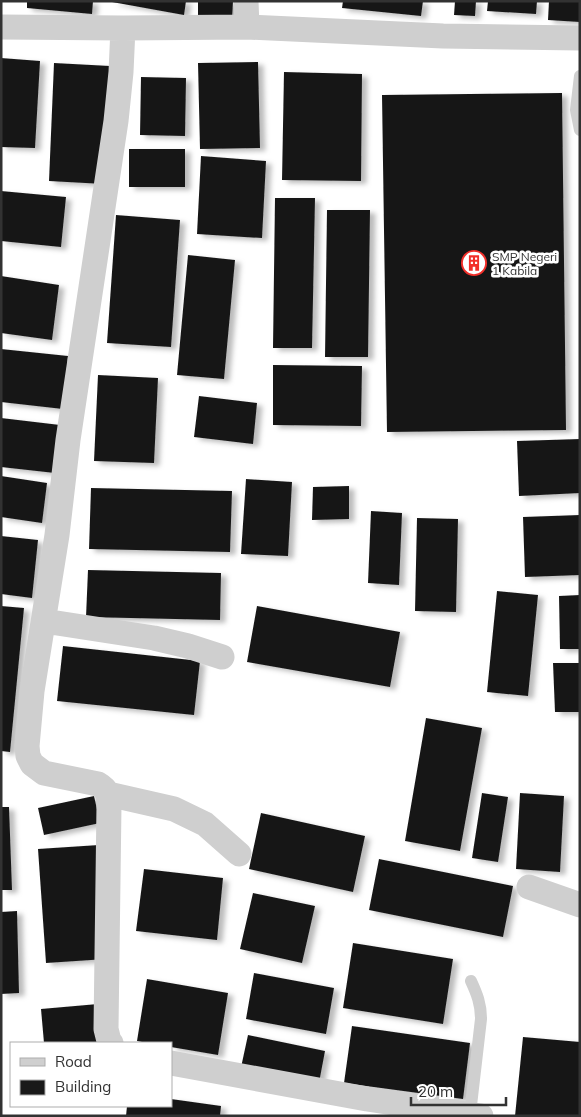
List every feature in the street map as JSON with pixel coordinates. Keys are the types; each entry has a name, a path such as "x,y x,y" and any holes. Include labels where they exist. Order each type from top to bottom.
{"street":[{"path":"246,1 247,27"},
{"path":"1,27 247,27 443,36 580,38"},
{"path":"110,1042 106,1029 108,794 98,784 44,773 32,764 28,756 27,746 32,691 56,545 68,440 116,121 123,28"},
{"path":"44,621 154,638 222,657"},
{"path":"108,794 174,810 206,824 239,854"},
{"path":"529,886 580,905"},
{"path":"172,1063 367,1099 476,1115"}],"lane":[{"path":"580,76 576,110 580,130"},
{"path":"471,981 479,998 481,1008 476,1115"}],"building":[{"path":"27,1 93,1 92,14 27,8"},
{"path":"113,1 186,1 184,15"},
{"path":"198,1 233,1 232,20 198,19"},
{"path":"343,1 423,1 421,16 342,8"},
{"path":"455,1 476,1 475,16 454,15"},
{"path":"488,1 537,1 536,14 487,11"},
{"path":"549,1 580,1 580,22 548,20"},
{"path":"1,58 40,61 35,148 1,147"},
{"path":"258,62 260,148 200,149 198,63"},
{"path":"54,63 110,66 104,184 49,181"},
{"path":"284,72 362,74 361,181 282,180"},
{"path":"141,77 186,78 185,136 140,135"},
{"name":"SMP Negeri 1 Kabila","path":"562,93 566,430 387,432 382,95"},
{"path":"129,149 185,149 185,187 129,187"},
{"path":"201,156 266,161 262,238 197,234"},
{"path":"1,191 66,197 61,247 1,241"},
{"path":"275,198 315,198 312,348 273,348"},
{"path":"327,210 370,210 368,357 325,357"},
{"path":"116,215 180,220 171,347 107,343"},
{"path":"188,255 235,260 224,379 177,375"},
{"path":"1,276 59,285 52,340 1,333"},
{"path":"1,349 68,356 63,409 1,402"},
{"path":"273,365 362,366 361,426 273,425"},
{"path":"98,375 158,378 154,463 94,461"},
{"path":"199,396 257,403 253,444 194,437"},
{"path":"1,418 60,425 55,473 1,467"},
{"path":"580,439 580,493 519,496 517,441"},
{"path":"1,476 47,483 42,523 1,517"},
{"path":"246,479 292,482 288,556 241,554"},
{"path":"349,486 349,519 312,520 313,487"},
{"path":"91,488 232,491 230,552 89,549"},
{"path":"371,511 402,513 399,585 368,583"},
{"path":"580,515 580,575 525,577 523,517"},
{"path":"417,518 458,519 456,612 415,611"},
{"path":"1,536 38,540 32,598 1,594"},
{"path":"88,570 221,573 220,620 86,617"},
{"path":"497,591 538,595 528,696 487,692"},
{"path":"580,595 580,649 560,649 559,596"},
{"path":"1,606 24,608 10,752 1,751"},
{"path":"257,606 400,632 390,687 247,662"},
{"path":"63,646 200,661 194,715 57,701"},
{"path":"553,663 580,663 580,712 555,712"},
{"path":"426,718 482,728 460,851 405,841"},
{"path":"482,793 508,797 498,862 472,858"},
{"path":"520,793 564,796 560,872 516,869"},
{"path":"94,796 100,823 44,835 38,808"},
{"path":"1,807 9,807 12,890 1,890"},
{"path":"261,813 365,836 353,892 249,869"},
{"path":"99,845 106,959 46,963 38,849"},
{"path":"379,859 513,886 503,937 369,910"},
{"path":"144,869 223,878 217,940 136,931"},
{"path":"253,893 315,906 302,963 240,949"},
{"path":"17,911 19,993 1,994 1,912"},
{"path":"353,943 453,959 443,1024 343,1008"},
{"path":"254,973 334,988 326,1034 246,1019"},
{"path":"147,979 228,993 218,1055 172,1047 172,1042 137,1041"},
{"path":"98,1004 101,1042 44,1042 41,1009"},
{"path":"352,1026 470,1043 463,1099 344,1083"},
{"path":"248,1035 325,1051 318,1088 240,1072"},
{"path":"523,1037 580,1042 579,1116 515,1116"},
{"path":"172,1099 221,1106 220,1116 126,1116 127,1107 172,1107"}],"place":[{"name":"SMP Negeri 1 Kabila","path":"474,263"}]}
